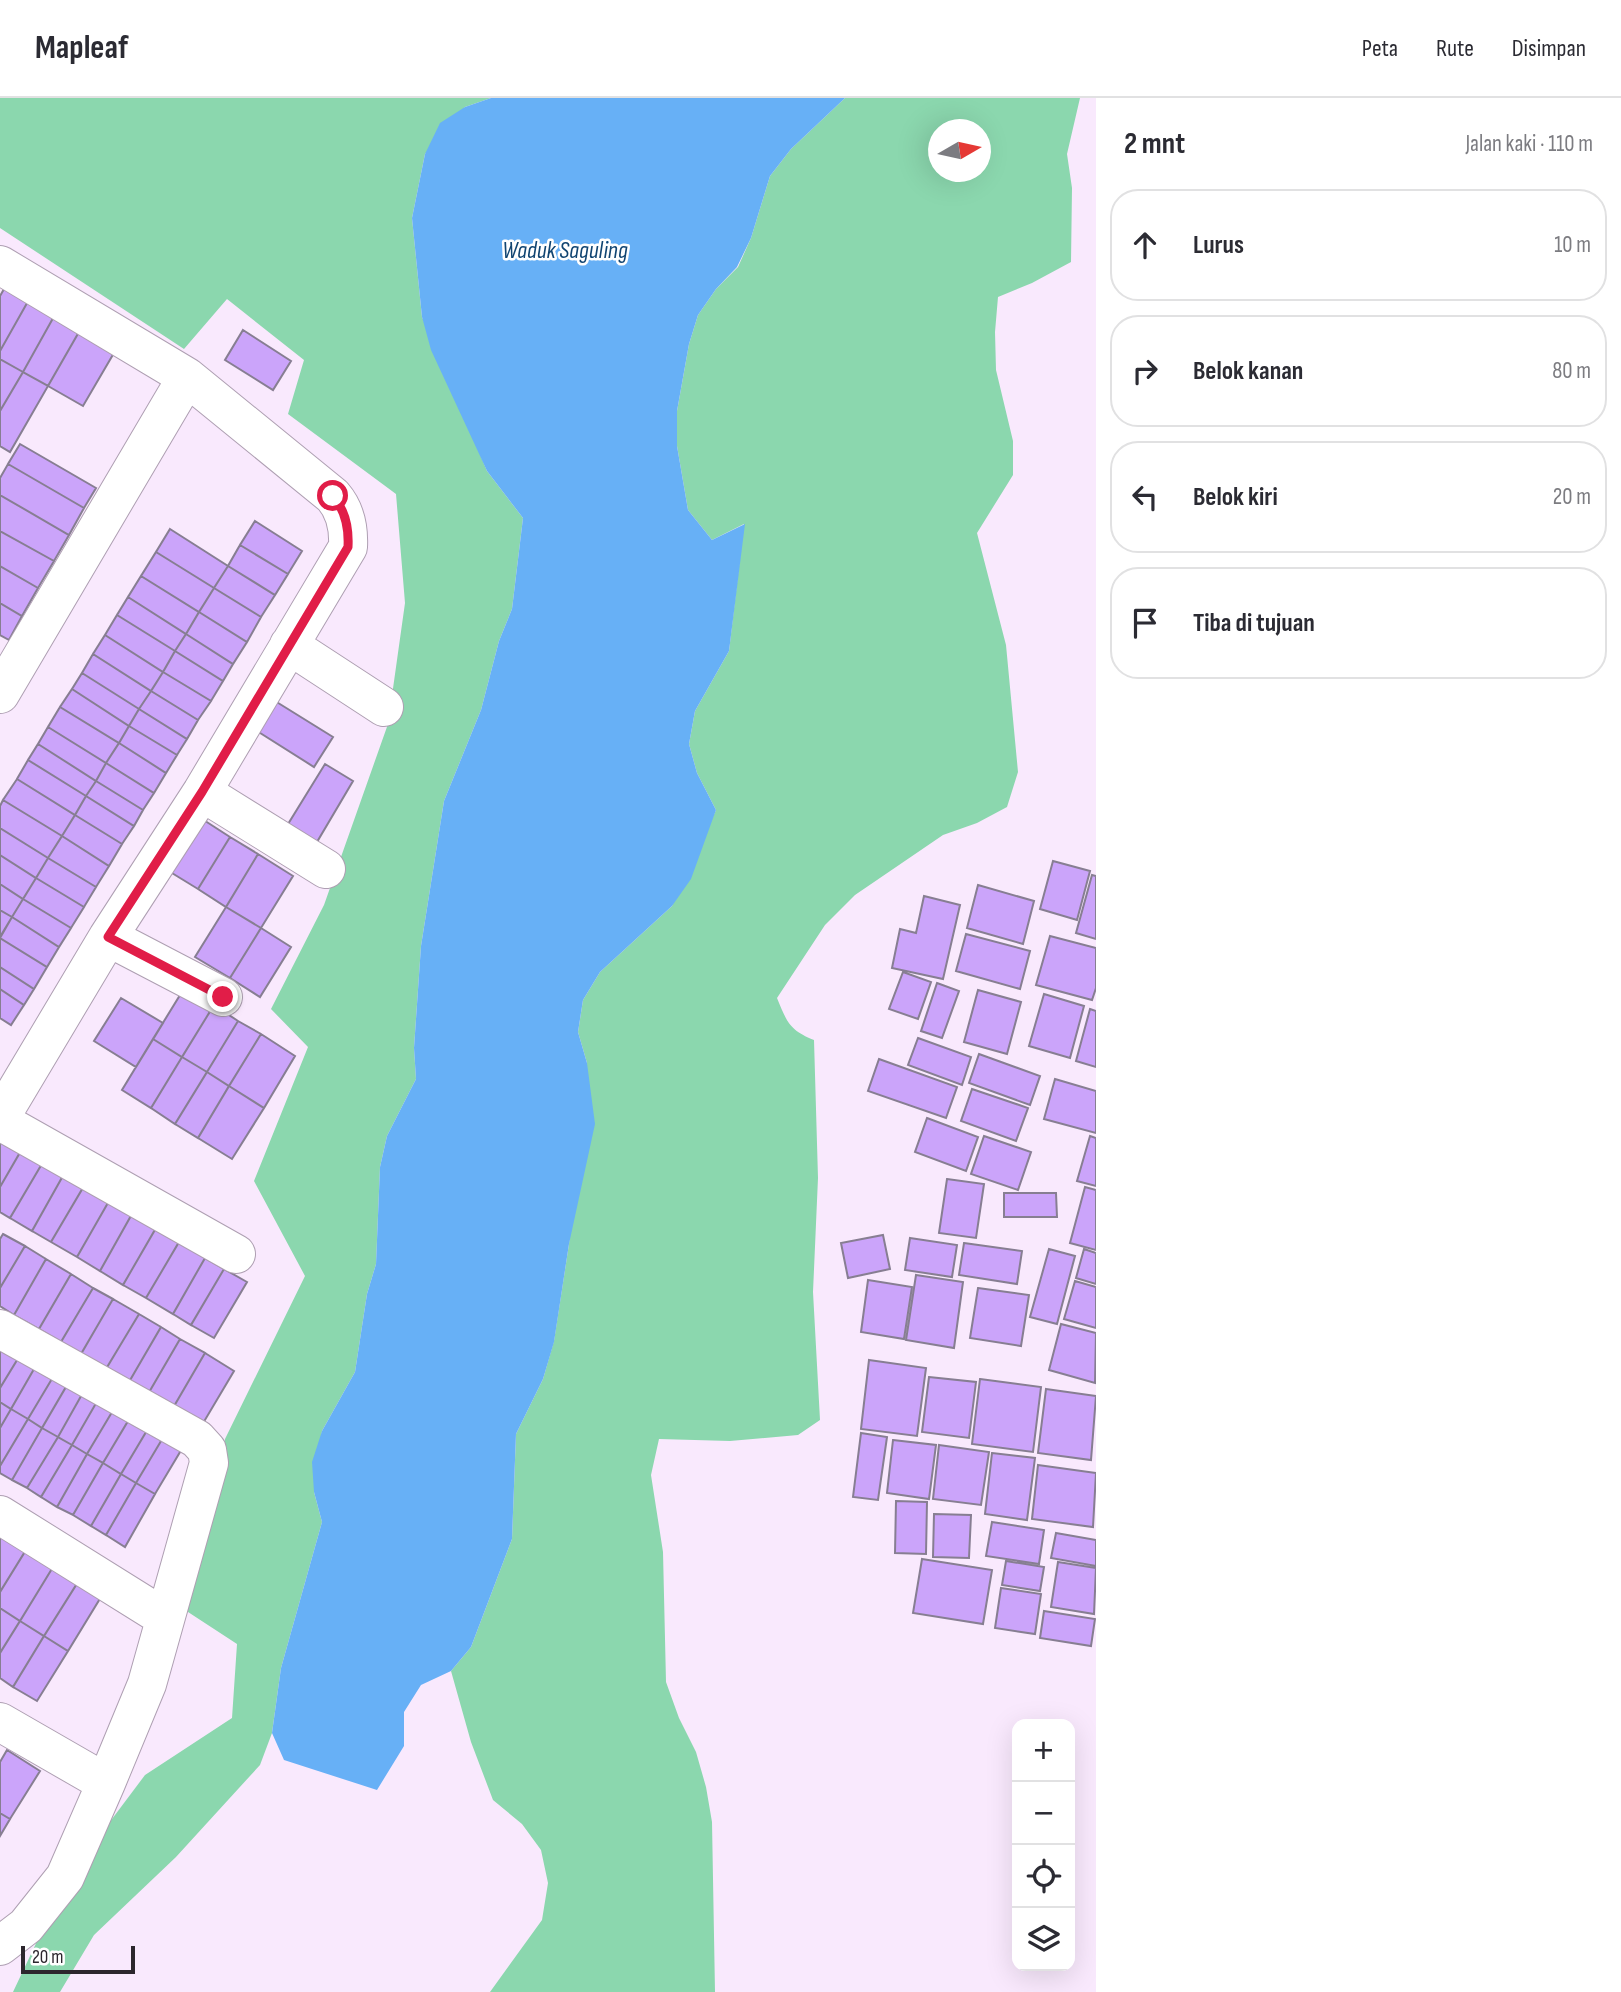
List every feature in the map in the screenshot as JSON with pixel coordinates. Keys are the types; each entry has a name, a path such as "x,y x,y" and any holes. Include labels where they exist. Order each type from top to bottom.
{"street":[{"path":"0,265 187,377 333,496 342,506 349,532 348,547 202,792 108,937 0,1120 236,1254"},
{"path":"0,694 187,377"},
{"path":"289,645 384,706"},
{"path":"202,792 326,869"},
{"path":"108,937 223,997"},
{"path":"0,1329 197,1439 207,1450 209,1463 146,1684 106,1783 65,1877 9,1928"},
{"path":"0,1515 165,1618"},
{"path":"0,1722 106,1783"}],"green space":[{"path":"0,98 491,98 465,107 425,154 412,218 422,317 487,471 523,518 512,609 499,641 481,710 444,801 421,946 414,1048 416,1079 387,1136 380,1167 376,1264 367,1294 355,1372 322,1431 314,1492 322,1522 281,1668 272,1733 260,1765 176,1857 94,1935 60,1992 13,1992 48,1918 94,1843 145,1775 232,1718 237,1644 162,1595 217,1496 225,1439 305,1276 254,1181 308,1047 271,1009 324,905 388,724 405,603 396,494 288,414 304,360 227,299 184,349 0,228"},
{"path":"845,98 1080,98 1067,154 1072,188 1071,262 998,297 996,370 1013,441 1013,475 977,533 1006,645 1018,772 1007,807 977,823 943,835 855,895 825,925 777,998 790,1024 799,1033 814,1040 818,1178 813,1292 820,1420 798,1435 730,1441 659,1439 651,1475 663,1552 666,1682 679,1718 696,1752 712,1822 715,1992 490,1992 542,1920 548,1883 541,1850 522,1824 493,1800 471,1742 451,1671 471,1647 512,1539 516,1434 543,1379 554,1341 569,1244 587,1063 578,1032 583,1000 600,972 672,906 716,810 697,773 689,744 695,711 729,651 744,524 712,540 688,510 677,446 677,411 689,344 698,315 716,289 738,267 751,238 770,176 791,149"}],"water":[{"name":"Waduk Saguling","path":"491,98 845,98 791,149 770,176 751,238 737,267 716,289 698,315 689,344 677,411 677,446 688,510 712,540 745,524 729,651 695,711 689,744 697,773 716,810 691,879 672,906 600,972 583,1000 578,1032 587,1063 595,1124 569,1244 554,1342 543,1379 516,1434 512,1539 471,1647 451,1671 421,1685 404,1712 404,1746 377,1790 284,1760 272,1733 281,1668 322,1522 314,1492 312,1462 322,1431 355,1372 367,1294 376,1264 380,1167 387,1136 416,1079 414,1048 421,946 444,801 481,710 499,641 512,609 523,518 487,471 431,350 422,317 412,218 425,154 440,123 465,107"}],"building":[{"path":"8,282 31,296 0,351 0,296"},
{"path":"31,296 57,311 23,372 0,359 0,351"},
{"path":"57,311 83,325 48,386 23,372"},
{"path":"83,325 118,346 83,406 48,386"},
{"path":"243,330 291,361 273,390 225,360"},
{"path":"0,359 23,372 0,411"},
{"path":"23,372 48,386 10,452 0,446 0,411"},
{"path":"20,444 96,488 84,508 8,464"},
{"path":"8,464 84,508 69,535 0,495 0,478"},
{"path":"0,495 69,535 54,561 0,531"},
{"path":"255,521 302,551 288,574 240,545"},
{"path":"170,529 228,566 214,588 156,552"},
{"path":"0,531 54,561 38,588 0,566"},
{"path":"240,545 288,574 275,595 228,566"},
{"path":"156,552 214,588 199,612 141,576"},
{"path":"0,566 38,588 22,616 0,603"},
{"path":"228,566 275,595 261,617 214,588"},
{"path":"141,576 199,612 186,634 128,597"},
{"path":"214,588 261,617 247,642 199,612"},
{"path":"128,597 186,634 175,651 117,615"},
{"path":"0,603 22,616 9,640 0,635"},
{"path":"199,612 247,642 233,664 186,634"},
{"path":"117,615 175,651 163,672 105,635"},
{"path":"186,634 233,664 223,681 175,651"},
{"path":"105,635 163,672 151,691 93,654"},
{"path":"175,651 223,681 211,701 163,672"},
{"path":"93,654 151,691 139,709 82,673"},
{"path":"163,672 211,701 198,720 151,691"},
{"path":"82,673 139,709 129,726 72,689"},
{"path":"72,689 129,726 119,743 60,707"},
{"path":"151,691 198,720 187,739 139,709"},
{"path":"275,701 333,737 314,767 257,731"},
{"path":"60,707 119,743 106,763 48,727"},
{"path":"139,709 187,739 177,755 129,726"},
{"path":"129,726 177,755 166,773 119,743"},
{"path":"48,727 106,763 96,781 38,744"},
{"path":"119,743 166,773 154,793 106,763"},
{"path":"38,744 96,781 86,796 28,760"},
{"path":"28,760 86,796 75,815 17,779"},
{"path":"106,763 154,793 143,810 96,781"},
{"path":"325,764 353,781 314,847 285,829"},
{"path":"17,779 75,815 62,836 3,800"},
{"path":"96,781 143,810 134,826 86,796"},
{"path":"86,796 134,826 122,844 75,815"},
{"path":"3,800 62,836 48,858 0,828 0,806"},
{"path":"75,815 122,844 109,866 62,836"},
{"path":"199,817 230,837 198,889 167,870"},
{"path":"0,828 48,858 36,878 0,855"},
{"path":"62,836 109,866 96,887 48,858"},
{"path":"230,837 258,854 226,907 198,889"},
{"path":"258,854 293,876 261,928 226,907"},
{"path":"0,855 36,878 23,899 0,884"},
{"path":"48,858 96,887 84,907 36,878"},
{"path":"1053,861 1090,871 1077,920 1040,909"},
{"path":"1092,875 1096,876 1096,939 1076,933"},
{"path":"36,878 84,907 71,928 23,899"},
{"path":"0,884 23,899 12,917 0,910"},
{"path":"978,885 1034,901 1023,944 967,928"},
{"path":"924,896 960,905 943,979 892,968 900,929 916,933"},
{"path":"23,899 71,928 59,947 12,917"},
{"path":"226,907 261,928 230,978 195,957"},
{"path":"0,910 12,917 0,937"},
{"path":"12,917 59,947 47,967 0,938"},
{"path":"261,928 291,947 260,997 230,978"},
{"path":"966,934 1030,951 1020,989 956,971"},
{"path":"1050,936 1096,948 1096,988 1092,1000 1036,985"},
{"path":"0,938 47,967 34,989 0,967"},
{"path":"0,967 34,989 24,1005 0,989"},
{"path":"903,972 931,982 918,1019 889,1009"},
{"path":"937,983 959,991 942,1038 921,1031"},
{"path":"185,987 214,1005 182,1057 153,1039"},
{"path":"0,989 24,1005 11,1025 0,1018"},
{"path":"978,990 1021,1002 1007,1054 964,1042"},
{"path":"1044,994 1084,1006 1070,1058 1029,1046"},
{"path":"121,998 163,1023 136,1067 94,1041"},
{"path":"214,1005 238,1021 207,1072 182,1057"},
{"path":"1090,1009 1096,1011 1096,1067 1076,1061"},
{"path":"238,1021 261,1034 229,1086 207,1072"},
{"path":"261,1034 295,1056 264,1108 229,1086"},
{"path":"918,1038 971,1057 962,1085 908,1065"},
{"path":"153,1039 182,1057 151,1108 122,1090"},
{"path":"979,1054 1040,1076 1030,1105 969,1083"},
{"path":"182,1057 207,1072 175,1124 151,1108"},
{"path":"879,1059 957,1087 946,1118 868,1091"},
{"path":"207,1072 229,1086 198,1138 175,1124"},
{"path":"1055,1079 1096,1091 1096,1133 1044,1119"},
{"path":"229,1086 264,1108 232,1159 198,1138"},
{"path":"972,1089 1028,1108 1016,1141 961,1121"},
{"path":"927,1118 978,1137 966,1171 915,1152"},
{"path":"0,1136 22,1149 0,1187"},
{"path":"984,1136 1031,1152 1018,1190 971,1174"},
{"path":"1090,1136 1096,1138 1096,1186 1077,1181"},
{"path":"22,1149 43,1162 10,1218 0,1212 0,1187"},
{"path":"43,1162 64,1174 32,1231 10,1218"},
{"path":"64,1174 84,1186 51,1242 32,1231"},
{"path":"947,1179 984,1184 976,1238 939,1233"},
{"path":"84,1186 109,1201 77,1257 51,1242"},
{"path":"1085,1187 1096,1190 1096,1250 1070,1243"},
{"path":"1004,1193 1056,1193 1057,1217 1004,1217"},
{"path":"109,1201 132,1214 100,1271 77,1257"},
{"path":"132,1214 156,1228 123,1285 100,1271"},
{"path":"156,1228 179,1242 146,1298 123,1285"},
{"path":"3,1234 25,1246 0,1288 0,1239"},
{"path":"883,1235 890,1269 848,1278 841,1243"},
{"path":"910,1238 957,1245 952,1277 905,1270"},
{"path":"179,1242 205,1258 173,1314 146,1298"},
{"path":"964,1243 1022,1251 1017,1284 959,1275"},
{"path":"25,1246 46,1259 14,1315 0,1306 0,1288"},
{"path":"1049,1249 1075,1256 1057,1324 1030,1317"},
{"path":"1084,1249 1096,1253 1096,1284 1076,1278"},
{"path":"205,1258 224,1269 191,1325 173,1314"},
{"path":"46,1259 71,1274 39,1329 14,1315"},
{"path":"224,1269 247,1282 214,1338 191,1325"},
{"path":"71,1274 93,1288 61,1342 39,1329"},
{"path":"916,1275 963,1282 954,1348 906,1340"},
{"path":"868,1280 912,1287 904,1339 861,1332"},
{"path":"1075,1281 1096,1287 1096,1328 1064,1319"},
{"path":"93,1288 113,1299 81,1354 61,1342"},
{"path":"978,1288 1029,1295 1021,1346 970,1338"},
{"path":"113,1299 139,1314 106,1369 81,1354"},
{"path":"139,1314 161,1327 129,1382 106,1369"},
{"path":"1061,1324 1096,1333 1095,1383 1049,1370"},
{"path":"161,1327 180,1339 148,1394 129,1382"},
{"path":"180,1339 205,1353 173,1408 148,1394"},
{"path":"0,1348 22,1352 0,1388"},
{"path":"22,1352 38,1362 11,1409 0,1402 0,1388"},
{"path":"205,1353 234,1371 202,1425 173,1408"},
{"path":"869,1360 926,1368 917,1436 861,1429"},
{"path":"38,1362 56,1372 28,1419 11,1409"},
{"path":"56,1372 70,1380 42,1428 28,1419"},
{"path":"929,1377 976,1382 969,1438 922,1432"},
{"path":"980,1379 1041,1387 1033,1452 972,1444"},
{"path":"70,1380 85,1389 58,1437 42,1428"},
{"path":"85,1389 99,1398 72,1445 58,1437"},
{"path":"1046,1389 1096,1396 1091,1460 1038,1453"},
{"path":"99,1398 115,1407 87,1454 72,1445"},
{"path":"0,1402 11,1409 0,1428"},
{"path":"115,1407 131,1416 103,1463 87,1454"},
{"path":"11,1409 28,1419 0,1466 0,1428"},
{"path":"131,1416 149,1427 121,1474 103,1463"},
{"path":"28,1419 42,1428 12,1480 0,1473 0,1466"},
{"path":"149,1427 164,1436 136,1483 121,1474"},
{"path":"42,1428 58,1437 27,1488 12,1480"},
{"path":"861,1433 887,1437 878,1500 853,1497"},
{"path":"164,1436 183,1447 155,1494 136,1483"},
{"path":"58,1437 72,1445 41,1497 27,1488"},
{"path":"893,1440 936,1445 929,1499 887,1493"},
{"path":"72,1445 87,1454 57,1507 41,1497"},
{"path":"939,1445 989,1452 981,1505 933,1499"},
{"path":"992,1453 1035,1458 1027,1520 985,1514"},
{"path":"87,1454 103,1463 73,1515 57,1507"},
{"path":"103,1463 121,1474 91,1526 73,1515"},
{"path":"1038,1465 1096,1473 1093,1527 1032,1519"},
{"path":"121,1474 136,1483 106,1535 91,1526"},
{"path":"136,1483 155,1494 125,1547 106,1535"},
{"path":"896,1501 927,1502 926,1554 895,1553"},
{"path":"934,1514 971,1515 969,1558 933,1557"},
{"path":"992,1522 1044,1530 1039,1564 986,1556"},
{"path":"1056,1533 1096,1540 1096,1566 1051,1558"},
{"path":"0,1534 26,1550 0,1592"},
{"path":"26,1550 53,1567 20,1621 0,1608 0,1592"},
{"path":"922,1559 992,1570 983,1624 913,1613"},
{"path":"1006,1561 1044,1567 1040,1591 1002,1585"},
{"path":"1058,1562 1096,1568 1094,1614 1051,1607"},
{"path":"53,1567 78,1582 44,1636 20,1621"},
{"path":"78,1582 101,1597 68,1651 44,1636"},
{"path":"1001,1588 1041,1594 1035,1634 995,1628"},
{"path":"0,1608 20,1621 0,1653"},
{"path":"1044,1611 1095,1619 1091,1646 1040,1638"},
{"path":"20,1621 44,1636 13,1687 0,1678 0,1653"},
{"path":"44,1636 68,1651 37,1701 13,1687"},
{"path":"7,1750 40,1771 10,1819 0,1813 0,1762"},
{"path":"0,1813 10,1819 0,1836"}],"route":[{"path":"223,997 108,937 202,792 348,547 349,532 342,506 333,496"}]}
